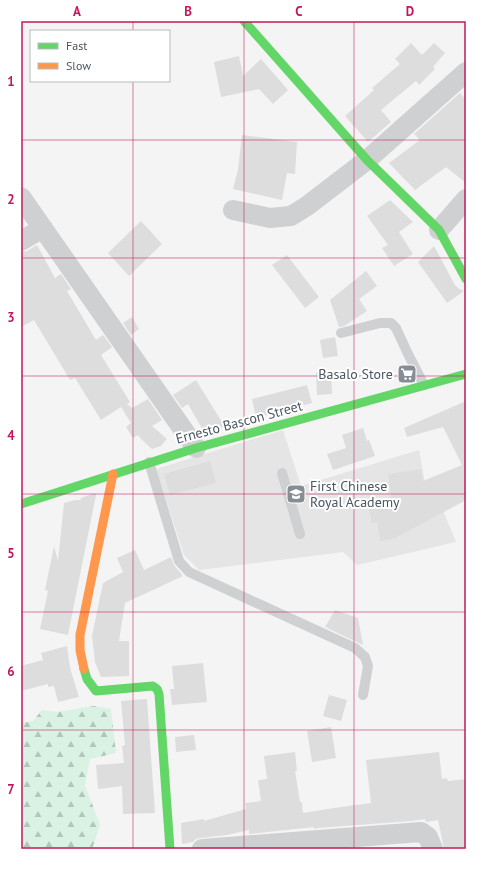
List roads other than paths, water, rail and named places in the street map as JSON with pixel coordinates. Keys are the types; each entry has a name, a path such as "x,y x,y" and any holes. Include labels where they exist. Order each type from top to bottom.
{"street":[{"path":"244,21 367,160 439,230 466,279"},
{"path":"233,210 270,218 291,216 307,206 367,160 466,72"},
{"path":"21,197 196,448"},
{"path":"439,230 466,199"},
{"path":"21,241 43,228"},
{"name":"Ernesto Bascon Street","path":"21,504 196,448 466,374"},
{"path":"113,474 80,635 79,648 82,663 90,685 96,691 153,686 157,689 159,694 170,849"},
{"path":"202,849 421,832 428,837 432,845 432,849"}],"lane":[{"path":"341,333 380,322 391,323 396,328 424,385"},
{"path":"149,462 179,561 189,572 355,648 365,657 368,666 363,695"},
{"path":"282,473 300,534"}],"place":[{"name":"Basalo Store","path":"407,374"},
{"name":"First Chinese Royal Academy","path":"296,494"}]}
